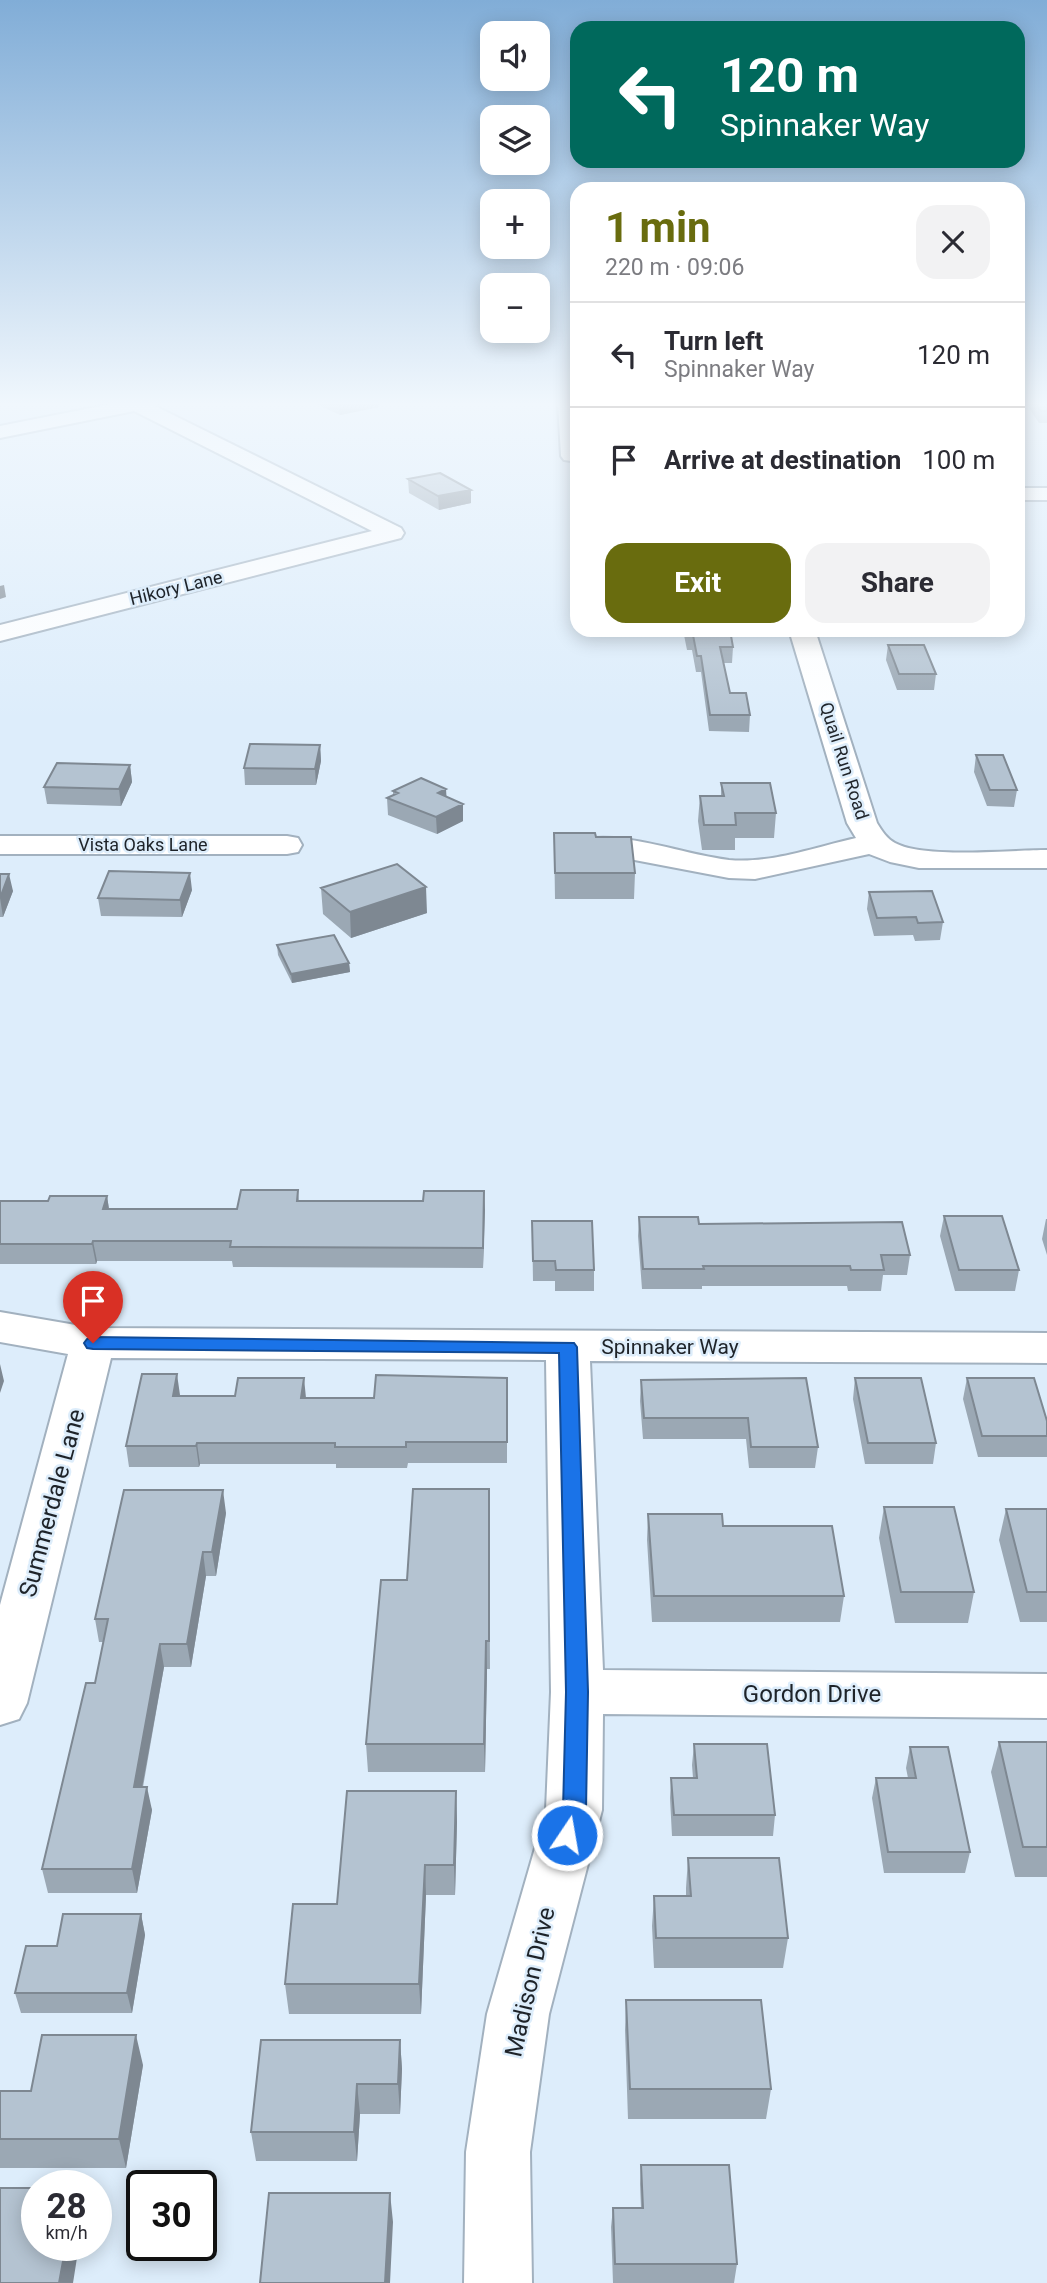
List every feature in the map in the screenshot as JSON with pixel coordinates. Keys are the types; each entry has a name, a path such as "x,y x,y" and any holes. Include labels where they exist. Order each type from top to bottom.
{"street":[{"name":"Hikory Lane","path":"0,633 394,533 347,509"},
{"name":"Quail Run Road","path":"804,637 862,823 876,843 884,850 919,859 1047,859"},
{"path":"585,848 624,849 729,869 755,870 876,843"},
{"name":"Vista Oaks Lane","path":"0,845 287,845"},
{"name":"Spinnaker Way","path":"0,1327 93,1343 1047,1348"},
{"name":"Summerdale Lane","path":"0,1703 93,1343"},
{"name":"Madison Drive","path":"498,2283 498,2152 518,2014 574,1810 577,1692 568,1347"},
{"name":"Gordon Drive","path":"577,1692 1047,1696"}],"building":[{"path":"693,637 731,637 733,647 720,647 730,693 746,693 750,715 710,715 701,656 697,656"},
{"path":"888,645 924,645 936,674 899,674"},
{"path":"250,744 320,745 315,769 244,768"},
{"path":"976,755 1003,755 1017,790 990,790"},
{"path":"57,763 130,765 119,789 44,787"},
{"path":"421,778 446,789 438,793 463,804 436,817 387,798 398,793 393,791"},
{"path":"721,783 770,783 776,813 735,813 736,825 704,825 700,796 724,796"},
{"path":"554,833 595,833 596,837 631,837 635,873 555,873"},
{"path":"397,864 426,887 350,912 321,888"},
{"path":"109,871 190,873 180,900 98,898"},
{"path":"0,874 9,874 0,898"},
{"path":"932,891 943,922 918,923 916,917 877,918 869,892"},
{"path":"334,935 349,963 291,974 277,945"},
{"path":"241,1190 298,1190 297,1201 423,1201 424,1191 484,1191 483,1248 230,1247 231,1241 0,1244 0,1201 48,1201 50,1196 107,1196 103,1209 237,1209"},
{"path":"944,1216 1002,1216 1019,1270 959,1270"},
{"path":"639,1217 698,1217 699,1224 902,1222 910,1255 881,1255 884,1270 851,1270 850,1266 703,1266 704,1269 643,1269"},
{"path":"532,1221 592,1221 594,1270 556,1270 555,1261 533,1261"},
{"path":"142,1374 177,1374 173,1396 235,1396 238,1378 304,1378 301,1398 374,1398 376,1375 507,1378 507,1442 406,1442 406,1447 335,1447 335,1443 126,1446"},
{"path":"806,1378 818,1447 751,1447 748,1418 644,1418 641,1380"},
{"path":"855,1378 921,1378 936,1443 868,1443"},
{"path":"967,1378 1034,1378 1047,1421 1047,1436 982,1436"},
{"path":"413,1489 489,1489 489,1641 486,1641 484,1744 366,1744 381,1580 407,1580"},
{"path":"124,1490 223,1490 212,1552 203,1552 187,1644 160,1644 134,1787 147,1787 132,1869 42,1869 86,1683 95,1683 108,1619 95,1619"},
{"path":"884,1507 954,1507 974,1592 901,1592"},
{"path":"1006,1509 1047,1509 1047,1592 1027,1592"},
{"path":"648,1514 722,1514 723,1526 832,1526 844,1596 654,1596"},
{"path":"999,1742 1047,1742 1047,1847 1023,1847"},
{"path":"694,1744 767,1744 775,1815 674,1815 671,1778 697,1778"},
{"path":"910,1747 948,1747 970,1852 888,1852 876,1778 916,1778"},
{"path":"347,1791 456,1791 454,1865 425,1865 419,1984 285,1984 293,1904 337,1904"},
{"path":"688,1858 779,1858 788,1938 656,1938 654,1896 691,1896"},
{"path":"63,1914 141,1914 127,1993 15,1993 26,1946 57,1946"},
{"path":"626,2000 761,2000 771,2089 630,2089"},
{"path":"42,2035 136,2035 119,2139 0,2139 0,2091 31,2091"},
{"path":"261,2040 400,2040 398,2084 357,2084 354,2132 251,2132"},
{"path":"641,2165 729,2165 737,2264 615,2264 613,2208 643,2208"},
{"path":"0,2188 21,2188 21,2261 63,2261 59,2283 0,2283"},
{"path":"269,2193 390,2193 385,2283 260,2283"}],"route":[{"path":"93,1343 568,1347 577,1692 574,1810 567,1835"}]}
